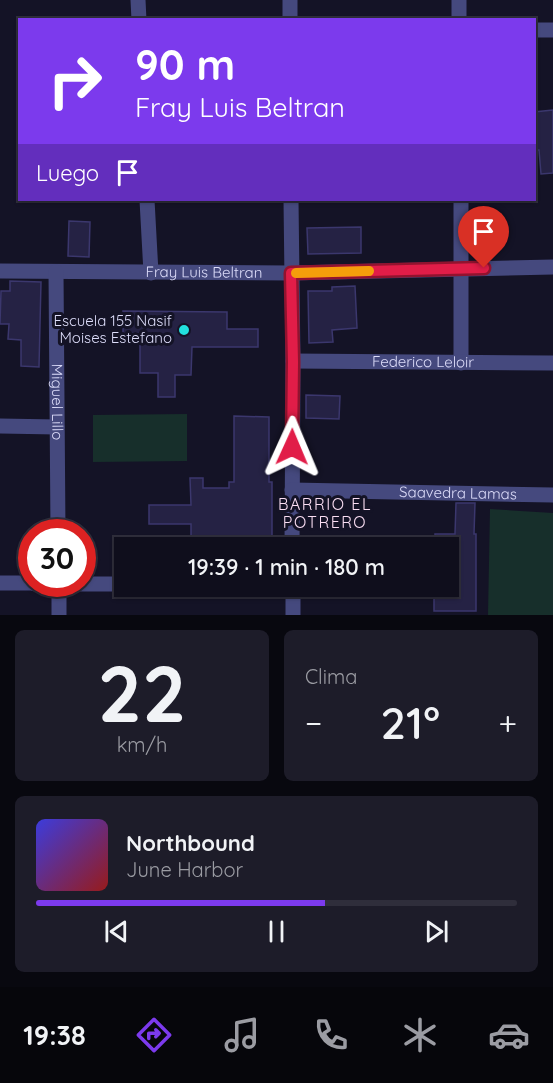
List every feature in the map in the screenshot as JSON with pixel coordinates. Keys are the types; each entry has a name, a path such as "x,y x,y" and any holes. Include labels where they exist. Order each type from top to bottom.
{"street":[{"path":"138,0 139,18"},
{"path":"290,0 290,18"},
{"path":"459,0 459,18"},
{"path":"536,30 553,30"},
{"path":"147,201 151,273"},
{"path":"291,201 292,537"},
{"path":"461,201 461,363"},
{"name":"Fray Luis Beltran","path":"0,271 291,273 553,267"},
{"name":"Miguel Lillo","path":"56,272 58,519"},
{"name":"Federico Leloir","path":"293,362 553,363"},
{"path":"0,426 57,427"},
{"name":"Saavedra Lamas","path":"292,490 553,495"},
{"path":"0,583 18,584"},
{"path":"96,584 114,584"},
{"path":"59,597 59,615"},
{"path":"293,597 293,615"}],"green space":[{"path":"187,414 187,461 93,462 93,415"},
{"path":"490,509 553,513 553,615 488,615"}],"building":[{"path":"553,110 553,173 541,174 539,150 536,150 536,112"},
{"path":"69,221 90,222 89,257 68,256"},
{"path":"361,227 361,253 308,254 307,228"},
{"path":"10,281 41,282 39,367 21,366 21,340 8,339 9,324 0,324 1,291 10,291"},
{"path":"355,286 357,328 332,330 333,342 309,343 308,291 332,291 332,287"},
{"path":"123,311 227,312 227,329 258,329 258,347 192,347 191,375 175,375 175,397 158,397 158,373 140,373 140,333 123,333"},
{"path":"306,395 340,396 339,419 306,418"},
{"path":"234,416 269,417 272,537 191,537 191,524 149,524 149,505 191,505 190,478 203,478 203,488 229,488 229,482 234,482"},
{"path":"456,503 475,503 476,611 434,611 434,597 459,597 459,537 435,537 435,534 455,534"}],"slow traffic":[{"path":"296,273 369,271"}],"place":[{"name":"Escuela 155 Nasif Moises Estefano","path":"184,330"}],"district":[{"name":"BARRIO EL POTRERO","path":"325,513"}],"route":[{"path":"292,447 291,273 484,268"}]}
